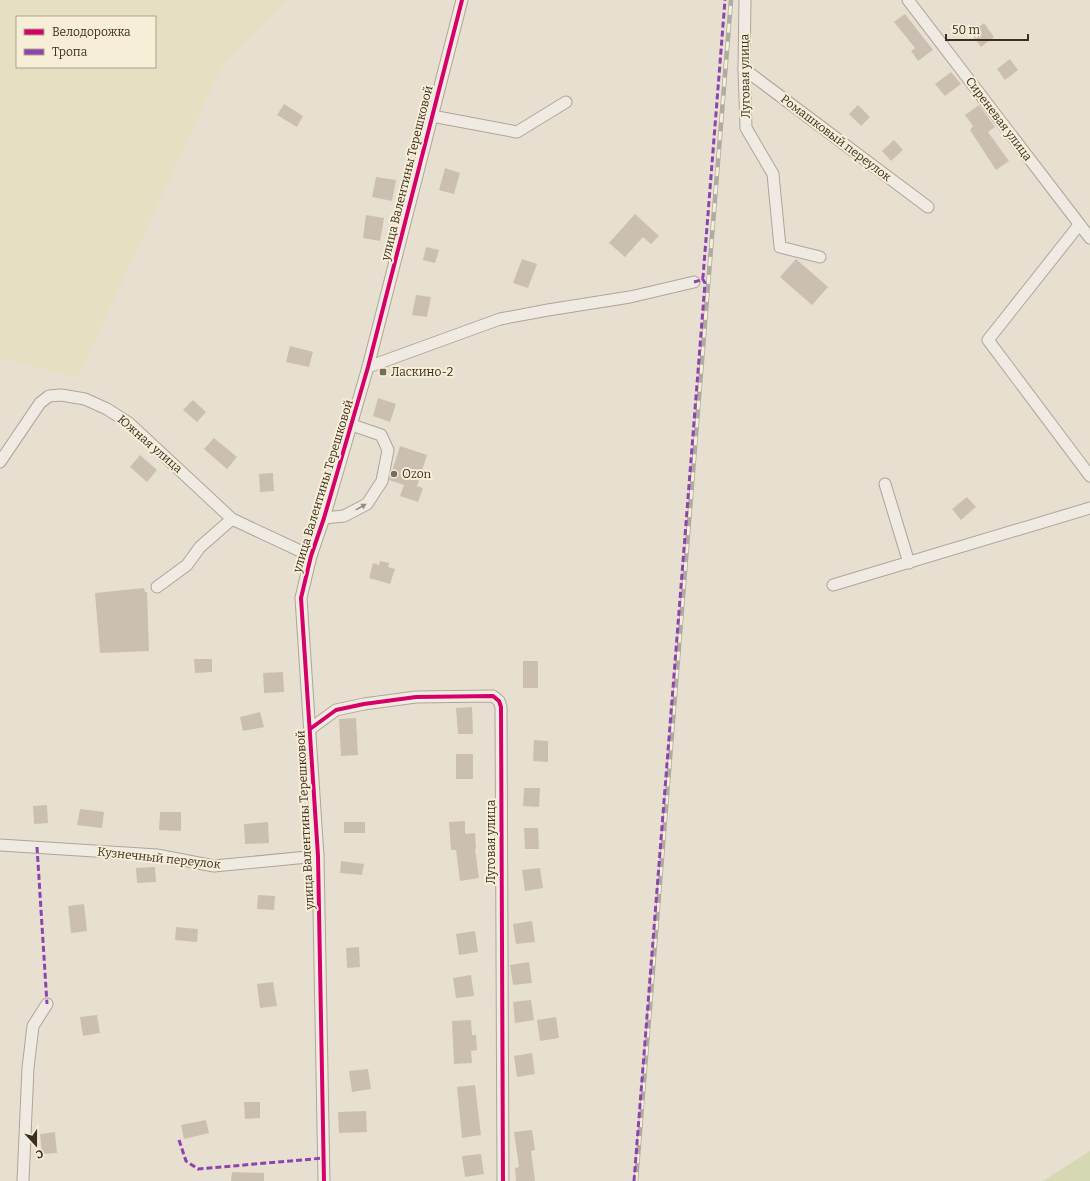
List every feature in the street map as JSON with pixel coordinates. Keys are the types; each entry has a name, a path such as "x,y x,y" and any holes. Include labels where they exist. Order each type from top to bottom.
{"street":[{"name":"улица Валентины Терешковой","path":"324,1181 318,856 300,598 311,556 324,518 368,367 462,0"},
{"name":"Луговая улица","path":"745,0 744,68 746,128 773,174 780,247 820,257"},
{"name":"Сиреневая улица","path":"908,0 1090,238"},
{"name":"Ромашковый переулок","path":"744,68 928,207"},
{"path":"432,116 517,132 566,102"},
{"path":"1080,225 988,340 1090,476"},
{"path":"368,367 500,319 630,297 694,282"},
{"name":"Южная улица","path":"0,462 40,404 49,396 61,395 85,399 108,409 129,423 232,518 311,556"},
{"path":"324,518 344,516 367,504 382,481 388,450 381,435 352,425"},
{"path":"885,484 909,563"},
{"path":"833,585 1090,508"},
{"path":"157,587 187,565 200,547 232,518"},
{"name":"Луговая улица","path":"310,729 336,710 385,700 416,697 493,696 499,701 501,707 503,1181"},
{"name":"Кузнечный переулок","path":"0,845 157,856 214,866 318,856"},
{"path":"23,1181 28,1068 33,1026 47,1004"}],"shaded area":[{"path":"0,0 286,0 221,68 78,378 0,358"}],"green space":[{"path":"1090,1151 1090,1181 1043,1181"}],"building":[{"path":"905,14 933,50 918,61 911,51 915,48 894,22"},
{"path":"984,23 994,37 981,47 971,33"},
{"path":"1010,59 1018,70 1005,80 997,69"},
{"path":"951,72 961,84 945,96 935,84"},
{"path":"284,104 303,116 297,127 277,115"},
{"path":"858,105 870,117 861,126 849,114"},
{"path":"979,105 995,127 988,132 1009,161 996,170 970,130 973,126 965,115"},
{"path":"894,140 903,150 891,161 882,151"},
{"path":"445,168 460,173 454,194 439,190"},
{"path":"376,177 396,180 392,201 372,197"},
{"path":"635,214 659,236 651,244 643,237 625,257 609,243"},
{"path":"366,215 384,218 380,241 363,238"},
{"path":"426,247 439,250 435,263 423,260"},
{"path":"522,259 537,264 528,288 513,283"},
{"path":"796,259 828,287 812,305 780,277"},
{"path":"416,295 431,297 427,317 412,315"},
{"path":"290,346 313,352 309,367 286,362"},
{"path":"378,398 396,404 390,422 373,416"},
{"path":"193,400 206,412 197,422 183,410"},
{"path":"214,438 237,457 227,469 204,449"},
{"path":"400,446 427,455 417,486 423,488 418,502 400,496 404,485 389,480"},
{"path":"140,455 157,470 147,482 130,467"},
{"path":"273,473 274,491 260,492 259,474"},
{"path":"967,497 976,507 961,520 952,509"},
{"path":"380,561 389,563 388,567 395,569 390,584 369,578 373,563 379,565"},
{"path":"144,588 145,592 147,592 149,651 100,653 95,593"},
{"path":"194,659 212,659 212,672 195,673"},
{"path":"523,661 538,661 538,688 523,688"},
{"path":"283,672 284,692 264,693 263,673"},
{"path":"472,707 473,734 458,734 456,708"},
{"path":"260,712 264,727 243,731 240,717"},
{"path":"356,718 358,755 341,756 339,719"},
{"path":"534,740 548,741 548,762 533,761"},
{"path":"456,754 473,754 473,779 456,779"},
{"path":"524,788 540,788 539,807 523,806"},
{"path":"47,805 48,823 34,824 33,806"},
{"path":"80,809 104,812 102,828 77,825"},
{"path":"160,812 181,812 181,831 159,830"},
{"path":"465,821 465,834 475,833 475,849 479,878 460,881 456,850 451,850 449,822"},
{"path":"268,822 269,843 245,844 244,824"},
{"path":"344,822 365,822 365,833 344,833"},
{"path":"524,828 538,828 539,849 525,849"},
{"path":"341,861 364,864 362,875 340,873"},
{"path":"155,867 156,882 137,883 136,868"},
{"path":"540,868 543,888 525,891 522,870"},
{"path":"258,895 275,896 274,910 257,909"},
{"path":"84,904 87,931 71,933 68,906"},
{"path":"532,921 535,942 516,944 513,924"},
{"path":"176,927 198,929 197,942 175,940"},
{"path":"475,931 478,952 459,955 456,934"},
{"path":"359,947 360,967 347,968 346,948"},
{"path":"529,962 532,983 513,985 510,965"},
{"path":"471,975 474,996 456,998 453,978"},
{"path":"273,982 277,1006 260,1008 257,984"},
{"path":"531,1000 534,1020 515,1023 513,1002"},
{"path":"97,1015 100,1033 83,1036 80,1017"},
{"path":"556,1017 559,1038 540,1041 537,1020"},
{"path":"471,1020 472,1035 476,1035 477,1050 471,1051 472,1063 454,1064 452,1021"},
{"path":"532,1053 535,1074 517,1077 514,1056"},
{"path":"368,1069 371,1089 352,1092 349,1071"},
{"path":"475,1085 481,1135 462,1138 457,1087"},
{"path":"244,1102 260,1102 260,1118 245,1119"},
{"path":"366,1111 367,1132 339,1133 338,1112"},
{"path":"206,1120 209,1133 184,1139 181,1125"},
{"path":"532,1130 535,1150 531,1151 535,1181 516,1181 515,1168 519,1167 514,1132"},
{"path":"55,1132 57,1153 42,1154 40,1134"},
{"path":"481,1154 484,1174 465,1177 462,1156"},
{"path":"232,1172 264,1173 264,1181 231,1181"}],"railway":[{"path":"636,1181 731,0"}],"marked path":[{"path":"694,282 701,280 703,277 725,0"},
{"path":"634,1181 705,283 702,278"},
{"path":"37,847 47,1004"},
{"path":"179,1140 186,1161 198,1169 324,1158"}],"cycle path":[{"path":"324,1181 318,856 301,598 311,556 324,518 368,367 462,0"},
{"path":"310,729 336,710 364,704 416,697 493,696 499,701 501,707 503,1181"}],"place":[{"name":"Ласкино-2","path":"383,372"},
{"name":"Ozon","path":"394,474"}]}
